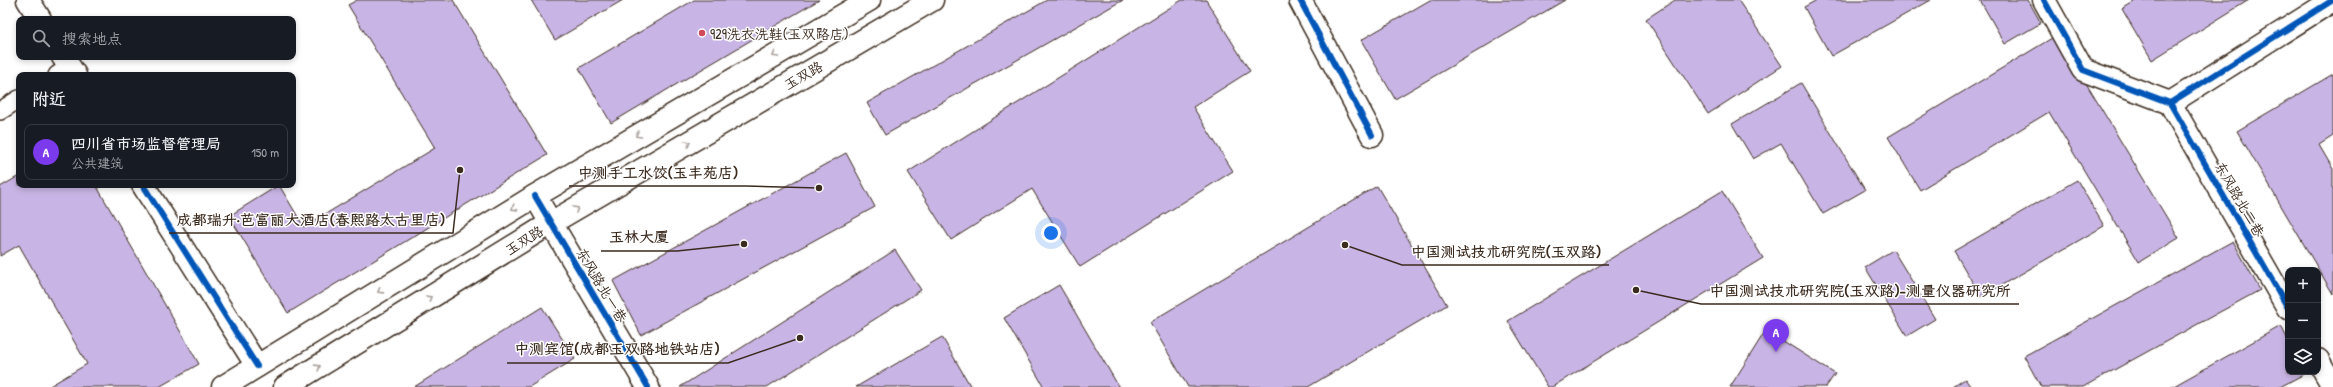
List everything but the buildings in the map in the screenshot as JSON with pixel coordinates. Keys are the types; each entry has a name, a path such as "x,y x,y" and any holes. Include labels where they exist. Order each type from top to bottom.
{"main road":[{"path":"28,0 38,16"},
{"path":"223,387 535,196 869,0"},
{"name":"玉双路","path":"285,387 551,223 932,0"},
{"path":"1300,0 1372,135"},
{"path":"2044,0 2083,70 2170,103 2333,0"},
{"name":"东风路北二巷","path":"2170,103 2285,303"},
{"path":"146,188 257,366"},
{"name":"东风路北一巷","path":"535,196 648,387"},
{"path":"2321,365 2333,386"}],"lane":[{"path":"0,111 16,101"}],"cycle path":[{"path":"1300,0 1372,135"},
{"path":"2044,0 2083,70 2170,103 2333,0"},
{"path":"2170,103 2285,303"},
{"path":"145,188 257,366"},
{"path":"535,196 648,387"}],"place":[{"name":"929洗衣洗鞋(玉双路店)","path":"702,33"},
{"name":"成都瑞升·芭富丽大酒店(春熙路太古里店)","path":"460,170"},
{"name":"中测手工水饺(玉丰苑店)","path":"819,188"},
{"name":"玉林大厦","path":"744,244"},
{"name":"中国测试技术研究院(玉双路)","path":"1345,245"},
{"name":"中国测试技术研究院(玉双路)-测量仪器研究所","path":"1636,290"},
{"name":"中测宾馆(成都玉双路地铁站店)","path":"800,338"},
{"name":"四川省市场监督管理局","path":"1776,352"}]}
